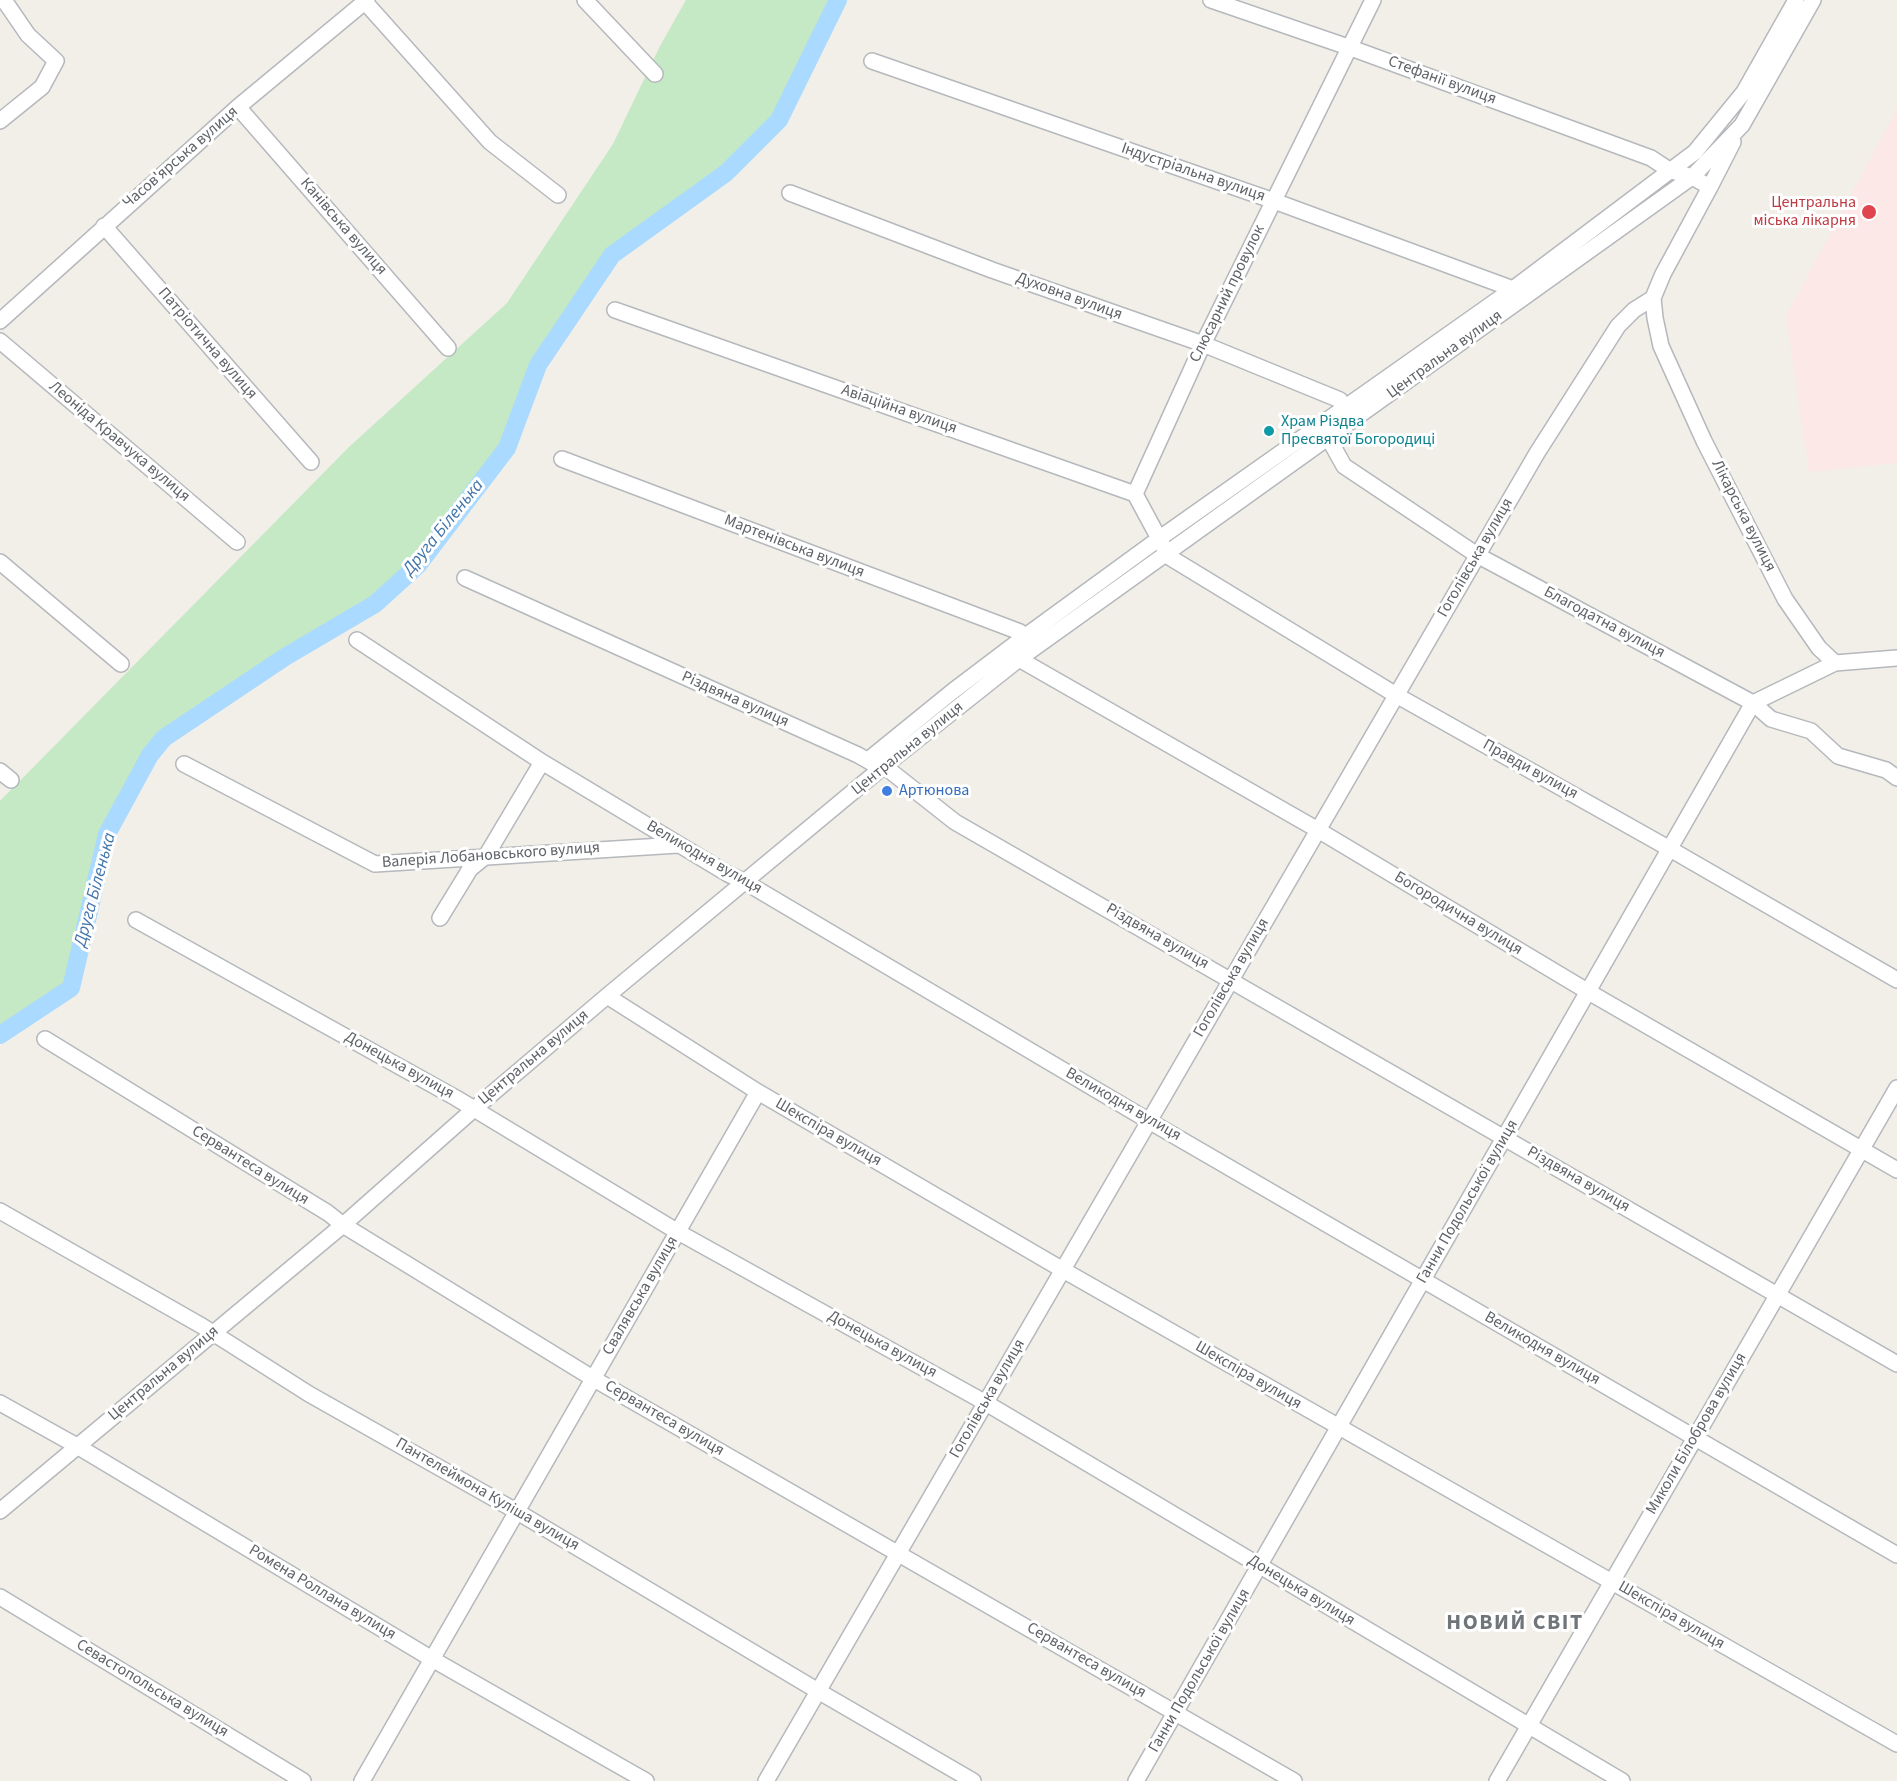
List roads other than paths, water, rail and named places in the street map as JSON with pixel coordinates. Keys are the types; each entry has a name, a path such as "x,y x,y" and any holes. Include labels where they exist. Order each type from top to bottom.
{"street":[{"path":"0,121 42,87 56,61 28,35 4,0"},
{"path":"585,0 655,74"},
{"name":"Стефанії вулиця","path":"1211,0 1351,48 1651,158 1669,170 1692,177"},
{"name":"Слюсарний провулок","path":"1135,494 1203,344 1373,0"},
{"name":"Центральна вулиця","path":"868,760 1023,638 1160,538 1513,289 1695,152 1744,92 1796,0"},
{"name":"Центральна вулиця","path":"0,1511 343,1225 607,996 884,766 1019,659 1692,177 1742,125 1813,0"},
{"path":"366,1 490,142 558,195"},
{"name":"Часов'ярська вулиця","path":"0,321 238,107 366,1"},
{"name":"Індустріальна вулиця","path":"872,61 1274,201 1513,289"},
{"name":"Канівська вулиця","path":"238,107 448,348"},
{"path":"1653,298 1663,274 1742,125"},
{"path":"1692,177 1710,187"},
{"name":"Духовна вулиця","path":"790,193 992,270 1203,344 1340,400 1343,408"},
{"name":"Патріотична вулиця","path":"104,226 310,462"},
{"name":"Гоголівська вулиця","path":"766,1781 1537,453 1618,326 1634,310 1653,298"},
{"name":"Лікарська вулиця","path":"1653,298 1661,346 1704,441 1785,599 1819,648 1835,663"},
{"name":"Авіаційна вулиця","path":"615,310 1135,494"},
{"name":"Леоніда Кравчука вулиця","path":"0,341 237,542"},
{"name":"Благодатна вулиця","path":"1329,439 1344,466 1478,555 1753,702 1771,719 1811,731 1838,756 1886,770 1897,778"},
{"name":"Мартенівська вулиця","path":"562,459 1020,632 1023,638"},
{"path":"1135,494 1160,538 1166,555"},
{"name":"Правди вулиця","path":"1166,555 1396,695 1897,980"},
{"path":"0,562 121,664"},
{"name":"Різдвяна вулиця","path":"465,578 884,766 955,822 1897,1364"},
{"name":"Великодня вулиця","path":"357,640 542,762 678,845 1897,1555"},
{"path":"1753,702 1835,663 1897,658"},
{"name":"Богородична вулиця","path":"1019,659 1318,830 1588,992 1897,1170"},
{"name":"Ганни Подольської вулиця","path":"1136,1781 1753,702"},
{"path":"440,918 470,868 486,856 542,762"},
{"name":"Валерія Лобановського вулиця","path":"184,764 375,864 678,845"},
{"name":"Донецька вулиця","path":"136,920 474,1109 678,1232 986,1403 1622,1781"},
{"name":"Шекспіра вулиця","path":"607,996 758,1092 1063,1270 1897,1744"},
{"name":"Сервантеса вулиця","path":"45,1039 594,1379 1294,1781"},
{"name":"Миколи Білоброва вулиця","path":"1497,1781 1897,1088"},
{"name":"Свалявська вулиця","path":"362,1781 758,1092"},
{"name":"Пантелеймона Куліша вулиця","path":"0,1211 213,1333 309,1394 516,1511 973,1781"},
{"name":"Ромена Роллана вулиця","path":"0,1403 77,1446 432,1659 646,1781"},
{"name":"Севастопольська вулиця","path":"0,1597 303,1781"}],"waterway":[{"name":"Друга Біленька","path":"0,1035 71,988 107,834 150,755 164,738 285,657 375,604 418,565 507,448 538,365 612,255 726,173 779,120 838,0"}],"place":[{"name":"Центральна міська лікарня","path":"1869,212"},
{"name":"Храм Різдва Пресвятої Богородиці","path":"1269,431"},
{"name":"Артюнова","path":"887,791"}],"district":[{"name":"НОВИЙ СВІТ","path":"1515,1624"}]}
